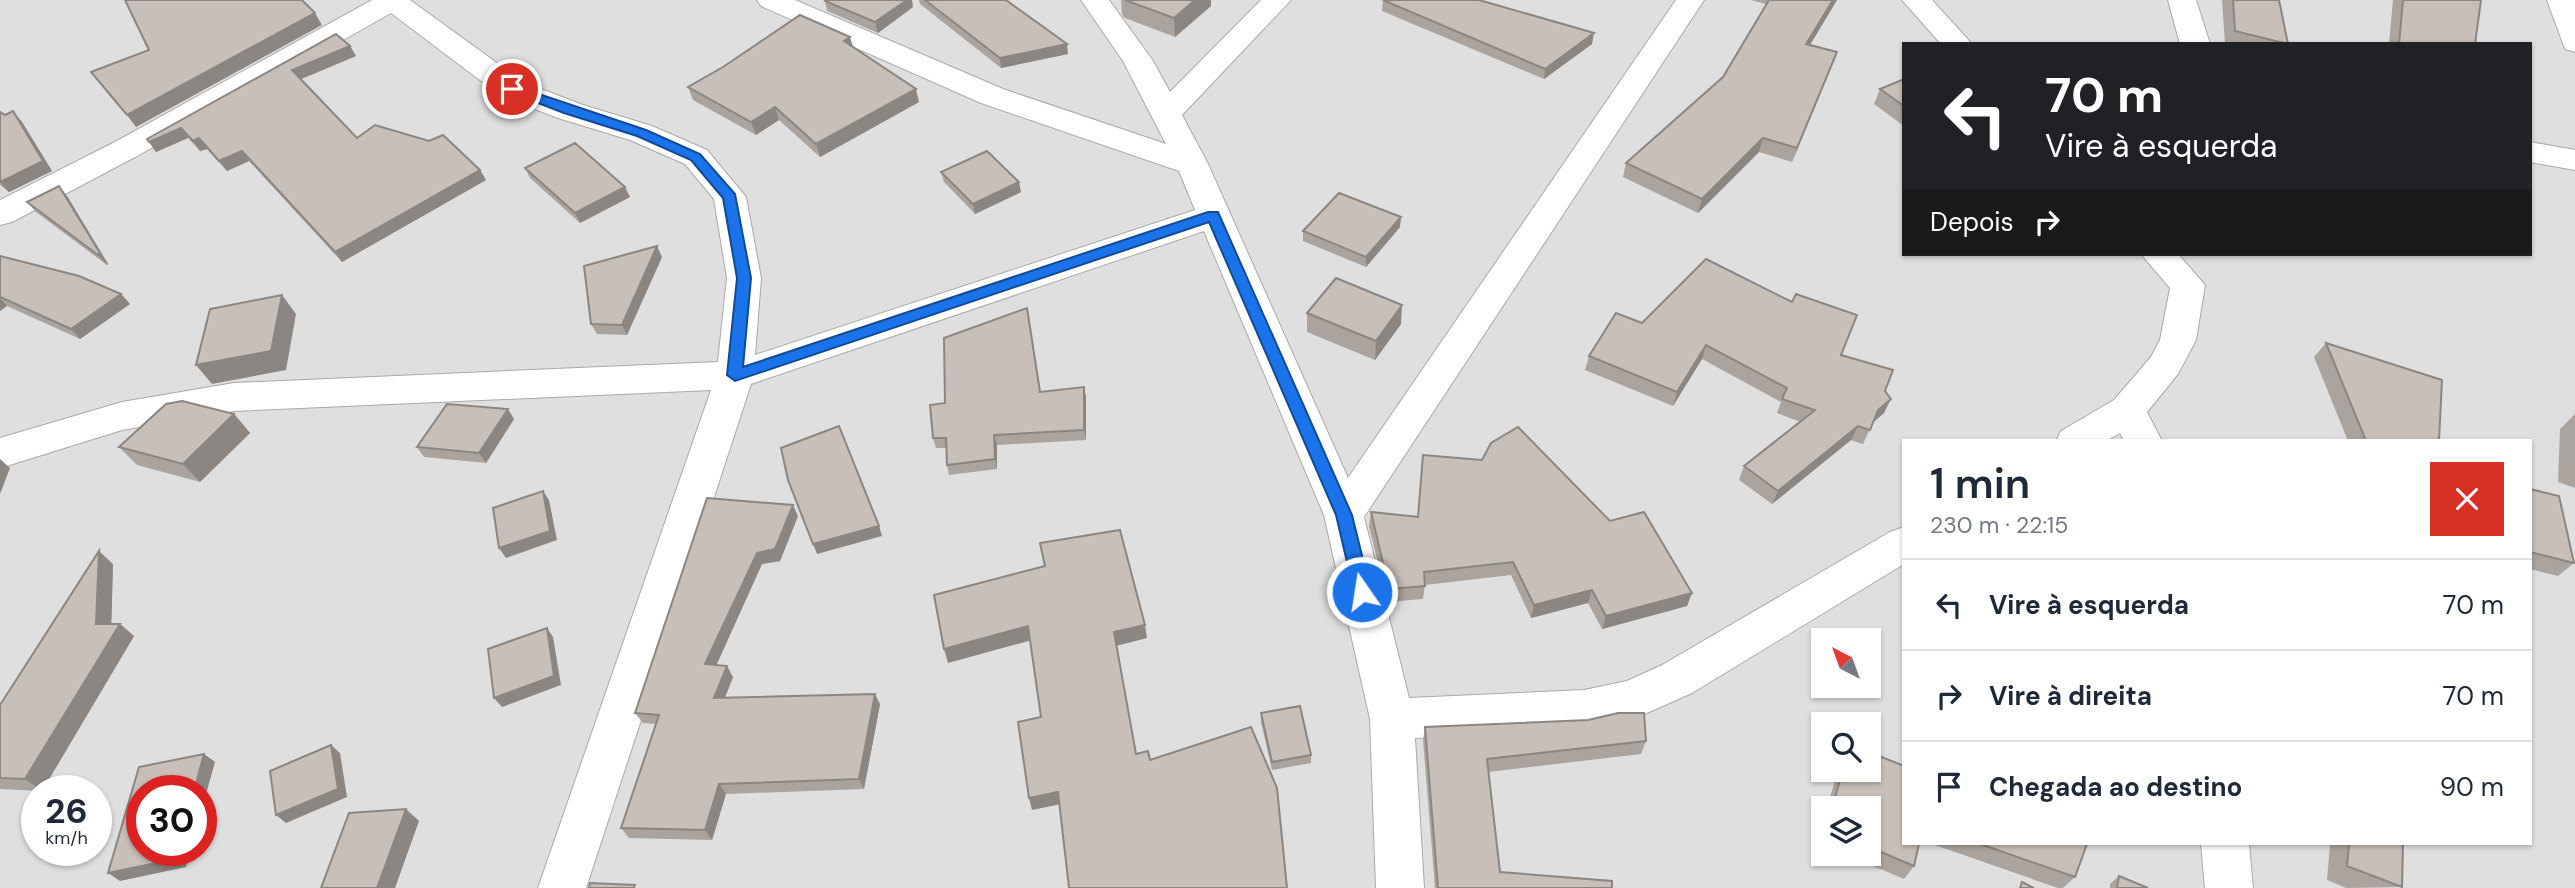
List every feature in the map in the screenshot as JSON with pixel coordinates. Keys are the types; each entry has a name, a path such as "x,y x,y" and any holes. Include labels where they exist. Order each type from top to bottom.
{"street":[{"path":"0,214 126,149 393,0 512,89 569,111 641,133 695,157 730,197 744,278 735,375 562,888"},
{"path":"772,0 992,96 1192,164"},
{"path":"1095,0 1138,61 1192,164 1344,515 1392,719 1400,888"},
{"path":"1166,114 1278,0"},
{"path":"1344,515 1690,0"},
{"path":"1916,0 1956,42"},
{"path":"2182,0 2194,42"},
{"path":"2561,0 2575,43"},
{"path":"2532,152 2572,155"},
{"path":"0,453 122,415 234,397 735,375 1213,216"},
{"path":"2083,439 2135,426 2179,341 2190,269 2162,256"},
{"path":"1392,719 1584,710 1633,699 1677,679 1902,545"},
{"path":"2224,845 2229,888"}],"shaded area":[{"path":"0,0 2575,0 2575,888 0,888"}],"building":[{"path":"125,0 302,0 315,13 127,115 91,72 149,50"},
{"path":"826,0 907,0 875,22"},
{"path":"925,0 1006,0 1067,44 1000,58"},
{"path":"1125,0 1195,0 1174,18"},
{"path":"1383,0 1479,0 1594,33 1545,69"},
{"path":"1769,0 1833,0 1806,44 1837,52 1797,148 1763,138 1702,199 1626,163 1723,77"},
{"path":"2233,0 2279,0 2288,42 2235,31"},
{"path":"2403,0 2481,0 2475,42 2399,42"},
{"path":"800,15 850,37 844,41 916,89 816,144 775,107 751,122 688,87 723,67"},
{"path":"336,34 350,46 292,70 357,138 375,125 429,141 443,135 480,170 335,252 242,151 219,161 199,138 193,141 181,128 149,142 147,139"},
{"path":"1902,80 1902,105 1880,89"},
{"path":"13,111 43,161 0,182 0,112 5,115"},
{"path":"575,143 625,187 575,213 525,168"},
{"path":"987,151 1019,182 973,204 941,172"},
{"path":"59,186 100,253 98,255 27,202"},
{"path":"1339,193 1401,217 1366,257 1303,231"},
{"path":"657,246 622,325 591,324 584,266"},
{"path":"0,256 79,276 121,294 71,329 0,297"},
{"path":"1706,259 1792,302 1796,294 1857,315 1841,355 1893,370 1885,391 1891,399 1878,410 1870,430 1858,426 1778,491 1744,466 1815,410 1782,399 1787,388 1706,345 1677,392 1589,356 1616,313 1642,323"},
{"path":"1336,278 1402,305 1376,341 1307,313"},
{"path":"282,295 271,351 196,365 210,309"},
{"path":"1027,308 1040,392 1084,387 1084,430 994,435 995,459 947,465 946,438 933,438 930,405 945,403 944,338"},
{"path":"2326,343 2442,380 2439,439 2365,439"},
{"path":"182,401 234,414 183,464 119,447 166,404"},
{"path":"447,404 508,409 479,453 417,447"},
{"path":"839,426 879,526 813,544 788,480 781,448"},
{"path":"1518,427 1610,521 1644,512 1692,593 1606,616 1592,590 1534,605 1513,562 1424,572 1425,586 1389,589 1371,512 1418,517 1423,455 1482,460 1491,443"},
{"path":"2532,489 2559,496 2574,563 2532,552"},
{"path":"543,491 550,531 499,548 493,508"},
{"path":"707,498 793,505 775,549 757,553 705,664 727,666 714,698 875,694 859,779 719,784 705,830 621,828 659,715 635,713"},
{"path":"1120,530 1145,625 1114,632 1136,754 1148,751 1150,760 1251,727 1277,788 1287,888 1069,888 1058,792 1029,798 1018,722 1041,717 1028,626 944,649 934,595 1045,566 1040,543"},
{"path":"99,551 96,624 120,624 27,775 21,775 21,779 0,778 0,705"},
{"path":"547,628 554,676 494,698 488,649"},
{"path":"1300,706 1311,755 1272,762 1261,713"},
{"path":"1618,713 1644,713 1646,741 1487,759 1500,872 1612,881 1612,888 1438,888 1425,727 1588,720"},
{"path":"331,745 338,789 276,815 270,771"},
{"path":"204,754 198,775 137,775 139,767"},
{"path":"1881,757 1902,765 1902,845 1919,845 1914,866 1881,852 1881,796 1835,796 1840,782 1881,782"},
{"path":"406,809 377,888 321,888 349,813"},
{"path":"126,811 126,866 142,866 108,873"},
{"path":"1983,845 2087,845 2075,877"},
{"path":"2349,845 2403,845 2402,887 2347,866"},
{"path":"2119,876 2148,888 2117,888"},
{"path":"2022,882 2034,888 2020,888"},
{"path":"590,883 635,885 634,888 589,888"}],"route":[{"path":"512,89 569,111 641,133 695,157 730,197 744,278 735,375 1213,216 1344,515 1362,592"}]}
